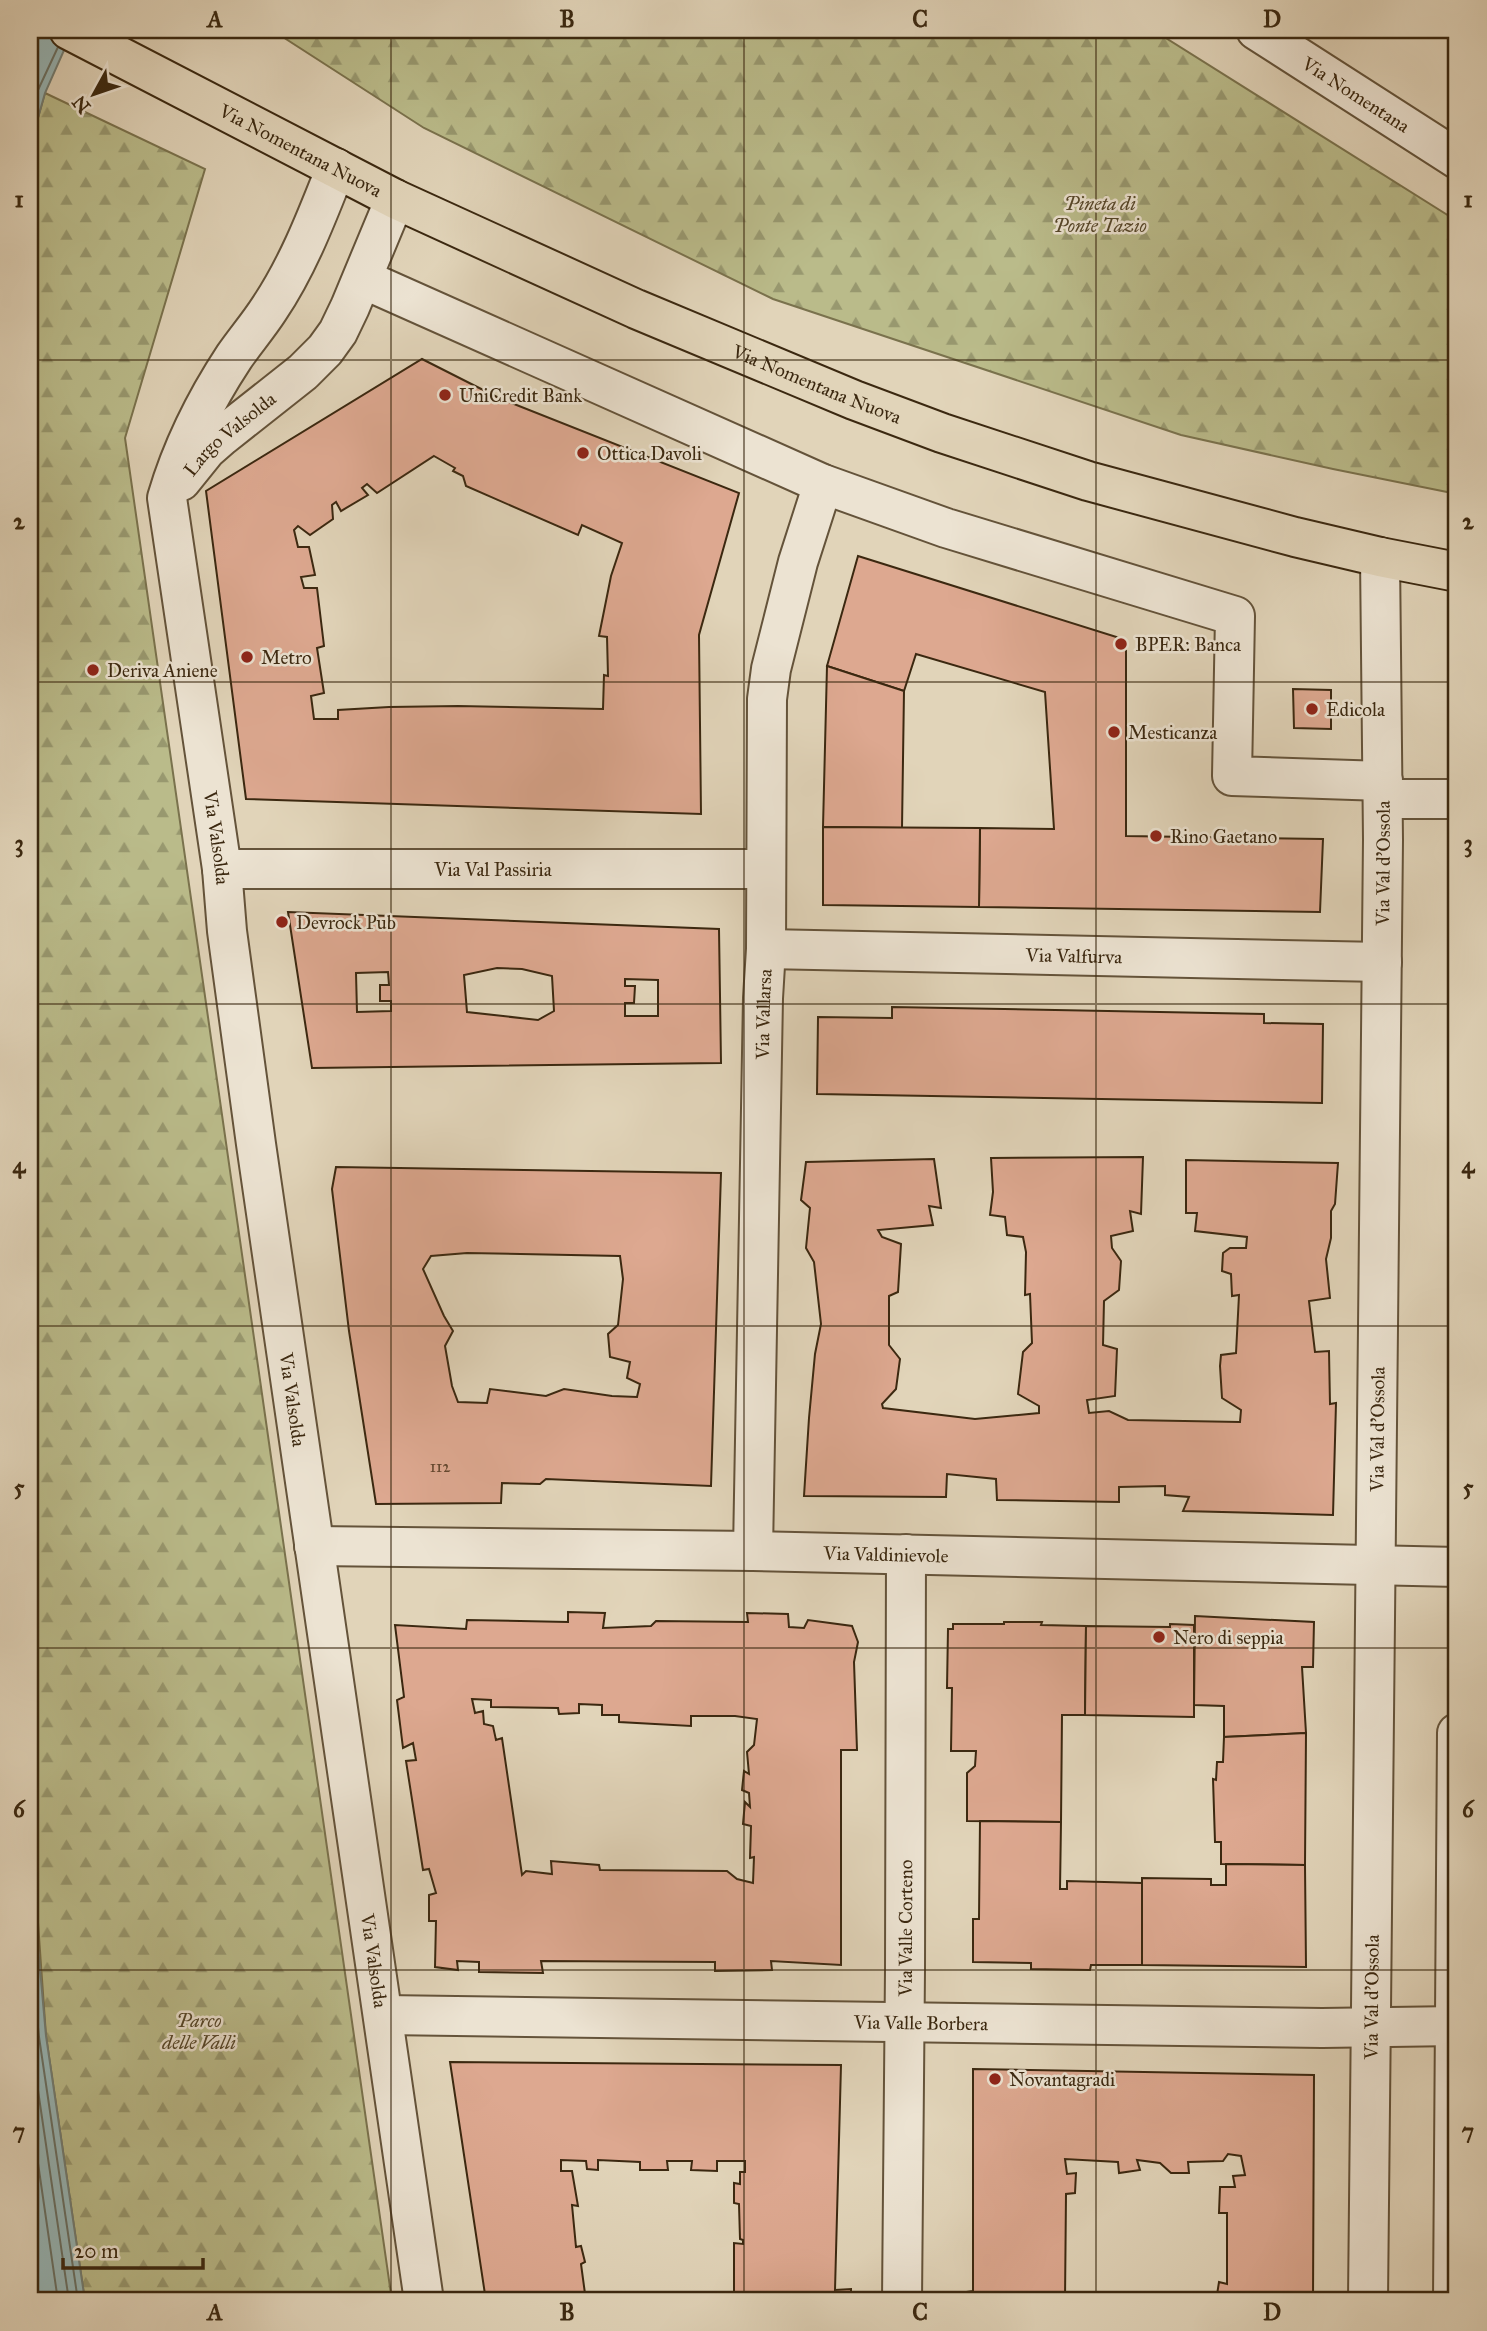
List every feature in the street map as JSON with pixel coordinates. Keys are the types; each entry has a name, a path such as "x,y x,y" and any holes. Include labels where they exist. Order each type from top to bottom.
{"main road":[{"name":"Via Nomentana Nuova","path":"69,30 395,199 636,309 853,400 942,433 1088,481 1259,528 1457,572"}],"street":[{"name":"Via Nomentana","path":"1255,30 1457,159"},
{"name":"Largo Valsolda","path":"167,498 178,459 199,416 235,355 270,309 303,248 336,168"},
{"name":"Largo Valsolda","path":"167,498 206,450 303,372 326,350 338,332 363,279 395,199"},
{"path":"363,279 823,484 946,528 1236,616 1233,776 1457,799"},
{"name":"Via Vallarsa","path":"753,1551 766,949 767,699 771,669 798,562 823,484"},
{"name":"Via Valsolda","path":"167,498 222,869 227,931 256,1144 424,2301"},
{"name":"Via Val d'Ossola","path":"1368,2301 1382,962 1380,557"},
{"name":"Via Val Passiria","path":"222,869 765,869"},
{"name":"Via Valfurva","path":"766,949 1382,962"},
{"name":"Via Valdinievole","path":"314,1546 753,1551 1457,1567"},
{"name":"Via Valle Corteno","path":"902,2301 905,1554"},
{"path":"1453,2301 1457,1732"},
{"name":"Via Valle Borbera","path":"384,2015 1322,2028 1456,2026"}],"green space":[{"name":"Pineta di Ponte Tazio","path":"272,30 1153,30 1457,221 1457,494 1181,435 773,299 424,128"},
{"name":"Parco delle Valli","path":"45,93 205,169 125,438 392,2301 85,2301 46,2036 30,1809 30,146"}],"water":[{"path":"30,30 73,30 45,93 30,146"},
{"path":"30,1857 46,2036 85,2301 30,2301"}],"building":[{"path":"422,359 499,398 739,493 699,635 701,814 246,799 206,491","holes":["434,456 455,468 453,471 463,476 466,486 578,535 582,525 622,543 611,576 599,636 607,637 608,676 604,675 603,709 389,707 338,710 338,719 314,719 311,696 324,693 317,648 324,646 317,588 304,588 301,577 315,575 309,547 298,547 294,530 298,526 310,535 333,519 332,505 336,502 341,511 368,495 362,488 367,484 377,493"]},
{"path":"858,556 1126,640 1126,836 1323,839 1320,912 979,907 980,828 1054,829 1045,692 916,654 904,691 827,666"},
{"path":"827,666 904,691 902,828 823,827"},
{"name":"Edicola","path":"1293,689 1331,690 1331,729 1294,728"},
{"path":"823,827 980,828 979,907 823,905"},
{"path":"288,912 719,929 721,1063 312,1068","holes":["497,968 522,969 552,976 554,1011 538,1020 467,1012 464,975","388,972 389,985 380,985 380,1001 391,1001 391,1011 357,1012 356,973","625,979 658,980 658,1016 625,1016 625,1003 634,1003 635,986 625,986"]},
{"path":"892,1007 1264,1014 1264,1023 1323,1024 1322,1103 817,1094 818,1017 892,1018"},
{"path":"1143,1157 1141,1214 1130,1211 1133,1231 1111,1236 1112,1248 1121,1261 1119,1290 1104,1301 1103,1345 1117,1349 1115,1396 1087,1400 1089,1413 1109,1411 1128,1420 1240,1422 1241,1410 1222,1398 1221,1355 1236,1353 1239,1295 1232,1296 1231,1274 1222,1271 1223,1253 1230,1248 1246,1248 1247,1237 1195,1231 1197,1213 1186,1213 1186,1160 1338,1163 1335,1204 1331,1211 1331,1238 1326,1259 1330,1298 1309,1301 1315,1352 1329,1351 1330,1404 1336,1403 1333,1515 1183,1511 1189,1497 1165,1495 1165,1486 1119,1487 1119,1502 997,1500 996,1479 947,1474 946,1497 804,1496 815,1354 821,1324 814,1262 806,1248 810,1208 801,1200 806,1162 934,1159 941,1208 929,1206 933,1225 878,1230 882,1237 901,1244 898,1292 889,1296 889,1345 900,1359 896,1389 882,1404 883,1408 975,1419 1039,1413 1039,1406 1018,1394 1023,1352 1032,1343 1030,1294 1025,1295 1026,1252 1023,1237 1007,1235 1005,1217 990,1215 993,1192 991,1158"},
{"path":"336,1167 721,1173 711,1486 546,1479 540,1484 502,1483 501,1503 376,1504 349,1331 332,1189","holes":["467,1253 620,1256 623,1279 618,1325 608,1334 610,1357 630,1362 627,1378 640,1384 637,1397 564,1389 546,1396 490,1389 487,1403 458,1402 452,1386 445,1346 453,1331 423,1269 431,1256"]},
{"path":"568,1612 605,1613 603,1628 651,1626 656,1621 748,1622 747,1613 788,1614 789,1627 804,1628 808,1620 852,1626 858,1642 854,1662 857,1750 841,1750 841,1965 771,1961 772,1970 715,1971 715,1962 541,1961 543,1973 479,1972 479,1962 457,1961 458,1970 435,1967 436,1921 429,1921 429,1895 436,1893 429,1869 423,1870 406,1761 416,1760 413,1743 403,1748 397,1700 404,1697 395,1625 466,1629 467,1620 568,1622","holes":["472,1699 491,1700 491,1707 558,1708 559,1714 579,1713 579,1704 602,1705 602,1715 619,1715 619,1722 691,1726 691,1716 757,1719 754,1745 747,1752 749,1774 744,1771 742,1790 749,1793 750,1807 745,1802 743,1824 751,1826 750,1858 754,1857 753,1883 737,1879 727,1871 600,1870 599,1865 551,1861 552,1874 526,1871 522,1875 502,1738 496,1740 493,1726 484,1724 483,1711 475,1713"]},
{"path":"1195,1616 1314,1622 1313,1667 1302,1667 1306,1733 1224,1737 1224,1706 1194,1705"},
{"path":"1004,1622 1086,1626 1085,1715 1062,1715 1061,1822 967,1821 967,1773 975,1766 976,1751 951,1751 952,1688 947,1688 948,1629 953,1629 953,1624"},
{"path":"1170,1624 1194,1625 1194,1717 1085,1715 1086,1626 1170,1627"},
{"path":"1306,1733 1305,1865 1221,1864 1221,1842 1215,1842 1213,1779 1216,1780 1217,1762 1223,1762 1224,1737"},
{"path":"980,1821 1061,1822 1060,1889 1067,1889 1067,1881 1142,1883 1142,1965 1091,1965 1090,1970 1031,1969 1031,1963 973,1962 973,1919 979,1919"},
{"path":"1226,1864 1305,1865 1306,1967 1142,1965 1142,1878 1211,1879 1211,1885 1226,1885"},
{"path":"450,2062 841,2065 835,2290 851,2289 851,2301 741,2301 742,2292 734,2292 734,2243 743,2244 743,2240 740,2239 739,2204 734,2203 734,2183 740,2184 740,2172 745,2172 745,2161 717,2161 717,2171 691,2170 692,2161 667,2161 668,2170 640,2170 640,2162 598,2160 598,2170 587,2169 586,2161 561,2160 561,2171 572,2171 578,2206 572,2205 576,2247 581,2246 585,2262 581,2264 586,2301 486,2301"},
{"path":"973,2069 1314,2075 1313,2301 1216,2301 1219,2282 1227,2284 1227,2213 1219,2213 1220,2187 1235,2187 1233,2176 1245,2175 1241,2156 1228,2154 1223,2161 1188,2162 1189,2173 1171,2173 1160,2163 1137,2160 1140,2170 1119,2173 1118,2162 1065,2159 1067,2174 1076,2173 1075,2193 1066,2194 1065,2301 952,2301 952,2294 973,2291"}],"place":[{"name":"UniCredit Bank","path":"445,395"},
{"name":"Ottica Davoli","path":"583,453"},
{"name":"BPER: Banca","path":"1121,644"},
{"name":"Metro","path":"247,657"},
{"name":"Deriva Aniene","path":"93,670"},
{"name":"Edicola","path":"1312,709"},
{"name":"Mesticanza","path":"1114,732"},
{"name":"Rino Gaetano","path":"1156,836"},
{"name":"Devrock Pub","path":"282,922"},
{"name":"Nero di seppia","path":"1159,1637"},
{"name":"Novantagradi","path":"995,2079"}]}
